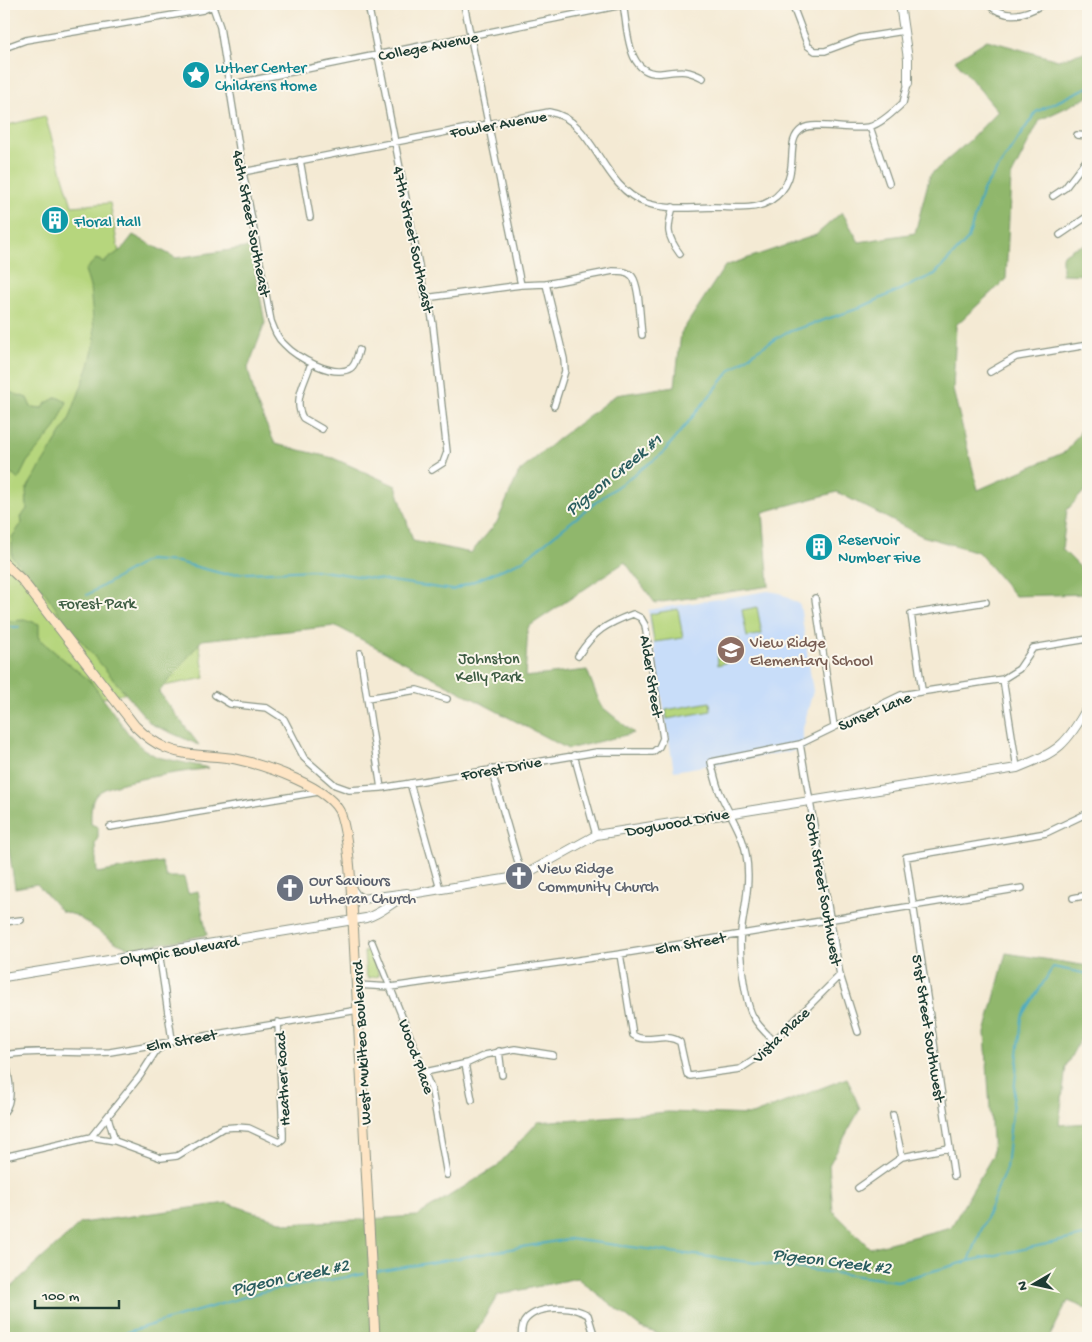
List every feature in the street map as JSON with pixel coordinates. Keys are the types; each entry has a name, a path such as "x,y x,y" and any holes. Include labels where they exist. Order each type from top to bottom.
{"main road":[{"name":"West Mukilteo Boulevard","path":"4,563 22,580 135,726 148,738 165,748 193,756 234,758 261,765 329,797 341,814 351,887 375,1338"}],"street":[{"name":"47th Street Southeast","path":"368,4 425,298 430,306 433,325 447,443 443,463 432,470"},
{"path":"464,4 521,285"},
{"name":"College Avenue","path":"228,85 625,4"},
{"path":"625,4 633,56 639,68 658,74 688,70 703,78"},
{"path":"792,4 808,46 815,51 825,51 860,38 904,32"},
{"path":"888,183 870,127 904,103 908,83 900,4"},
{"path":"988,4 1003,15 1021,14 1043,4"},
{"path":"4,48 26,40 215,6"},
{"name":"46th Street Southeast","path":"215,6 243,172 271,320 283,344 311,363 334,370 350,368 359,350"},
{"name":"Fowler Avenue","path":"243,172 549,112 563,114 577,126 610,175 625,192 646,203 673,207 748,207 768,202 784,190 790,176 794,138 802,128 816,124 832,128 870,127"},
{"path":"1078,135 1088,136"},
{"path":"1053,196 1065,188 1088,158"},
{"path":"300,160 310,217"},
{"path":"673,207 667,228 670,242 680,254"},
{"path":"1060,235 1088,216"},
{"path":"425,298 521,285 546,284 613,271 624,271 632,276 636,286 642,335"},
{"path":"546,284 564,359 565,371 554,406"},
{"path":"990,372 1016,357 1088,345"},
{"path":"311,363 298,398 298,405 303,418 322,428"},
{"path":"815,598 834,726"},
{"path":"922,690 911,614 986,602"},
{"name":"Alder Street","path":"578,656 590,637 602,628 633,614 641,618 645,625 662,738 659,747 653,752"},
{"path":"1017,768 1003,679 1019,669 1033,648 1088,639"},
{"path":"360,653 381,788"},
{"name":"Sunset Lane","path":"729,812 718,787 711,762 800,744 901,695 922,690 1003,679"},
{"path":"367,698 417,690 447,699"},
{"name":"Forest Drive","path":"214,695 230,704 268,708 284,719 304,758 335,785 349,790 381,788 597,752 653,752"},
{"name":"Dogwood Drive","path":"353,920 379,914 397,900 411,894 522,876 596,835 729,812 1017,768 1046,757 1063,745 1073,734 1088,706"},
{"name":"50th Street Southwest","path":"800,744 840,975 858,1032"},
{"path":"574,755 596,835"},
{"path":"491,769 522,876"},
{"path":"410,783 440,889"},
{"path":"110,827 318,792"},
{"path":"729,812 740,832 749,872 746,914 740,934 741,962 752,1016 774,1041"},
{"name":"51st Street Southwest","path":"954,1176 906,857 1046,833 1088,814"},
{"path":"351,887 356,895 362,899 401,893 411,894"},
{"name":"Elm Street","path":"357,985 391,987 620,954 1022,888"},
{"path":"1073,898 1088,895"},
{"path":"4,922 21,920"},
{"name":"Olympic Boulevard","path":"4,977 353,920"},
{"name":"Wood Place","path":"372,942 425,1072 434,1100 447,1175"},
{"path":"91,1137 108,1117 156,1051 172,1040 159,952"},
{"name":"Vista Place","path":"620,954 630,1022 635,1037 640,1039 672,1036 680,1042 687,1074 690,1076 740,1069 757,1058 840,975"},
{"name":"Elm Street","path":"4,1055 31,1051 85,1054 110,1052 278,1022 358,1010"},
{"name":"Heather Road","path":"4,1157 91,1137 115,1141 161,1158 177,1156 189,1151 223,1128 249,1128 279,1142 282,1139 278,1022"},
{"path":"425,1072 465,1064 499,1051 524,1049 553,1055"},
{"path":"4,1051 10,1093 7,1108 4,1112"},
{"path":"499,1051 502,1075"},
{"path":"465,1064 472,1100"},
{"path":"893,1115 902,1156"},
{"path":"108,1117 115,1141"},
{"path":"858,1188 902,1156 949,1148"},
{"path":"521,1338 522,1325 528,1317 539,1311 579,1309 588,1314 594,1338"}],"shaded area":[{"name":"View Ridge Elementary School","path":"768,591 780,593 800,605 813,691 802,732 805,749 674,771 648,610"}],"green space":[{"name":"Johnston Kelly Park","path":"987,40 1058,60 1088,51 1088,97 1040,120 1011,177 1006,279 956,325 953,390 978,490 1067,451 1088,420 1088,487 1067,510 1062,549 1088,575 1088,594 1015,596 978,552 922,536 837,492 763,512 769,586 655,603 625,562 528,627 525,677 587,670 601,706 634,733 568,749 336,626 202,640 159,692 199,745 151,724 78,637 76,638 46,594 12,557 12,537 22,523 21,517 27,509 26,490 68,422 89,366 95,340 90,287 85,270 96,259 104,262 122,249 133,235 176,258 251,247 265,323 248,368 256,402 275,444 333,458 396,486 413,541 471,553 497,522 519,472 558,439 616,395 675,386 681,333 725,266 816,235 842,212 859,242 915,233 930,175 969,141 998,111 955,60"},
{"name":"Forest Park","path":"45,116 72,206 110,203 120,259 140,298 205,678 4,717 4,126"},
{"path":"1088,244 1088,275 1062,274 1062,256 1074,248"},
{"path":"4,390 27,398 31,407 43,408 46,403 57,397 67,402 56,427 27,462 18,480 4,466"},
{"path":"757,607 762,634 747,637 742,610"},
{"path":"678,609 683,638 654,642 650,614"},
{"path":"27,620 39,624 39,639 91,682 128,733 142,748 157,757 209,768 167,774 105,789 95,797 91,816 91,824 98,827 98,837 95,844 97,873 161,862 166,877 184,877 188,893 198,891 207,935 131,949 117,943 75,915 61,911 37,884 15,888 8,844 4,844 4,621"},
{"path":"739,639 737,653 728,662 718,665 718,654 722,647 729,642"},
{"path":"710,702 711,711 667,719 666,710"},
{"path":"369,950 372,952 379,976 368,978 366,975 364,952"},
{"path":"1006,953 1088,966 1088,1024 1066,1066 1059,1125 1088,1123 1088,1309 1068,1301 1049,1338 668,1338 640,1327 577,1278 498,1295 472,1338 4,1338 4,1293 81,1223 227,1203 289,1224 417,1216 496,1167 538,1122 668,1112 752,1115 847,1078 860,1109 829,1165 833,1211 870,1248 951,1227 993,1155 985,1033"}],"waterway":[{"name":"Pigeon Creek #1","path":"87,595 148,560 178,562 224,574 315,570 453,590 522,561 600,499 662,454 730,371 756,351 785,333 857,309 935,274 968,239 982,192 1036,112 1088,87"},
{"name":"Pigeon Creek #1","path":"4,627 19,627"},
{"name":"Pigeon Creek #2","path":"969,1261 1006,1168 1022,1017 1053,967 1088,974"},
{"name":"Pigeon Creek #2","path":"376,1272 569,1239 897,1281 969,1261 1088,1235"},
{"name":"Pigeon Creek #2","path":"107,1338 261,1292 364,1274"}],"place":[{"name":"Luther Center Childrens Home","path":"196,75"},
{"name":"Floral Hall","path":"55,220"},
{"name":"Reservoir Number Five","path":"819,547"},
{"name":"View Ridge Elementary School","path":"731,650"},
{"name":"View Ridge Community Church","path":"519,876"},
{"name":"Our Saviours Lutheran Church","path":"290,888"}]}
